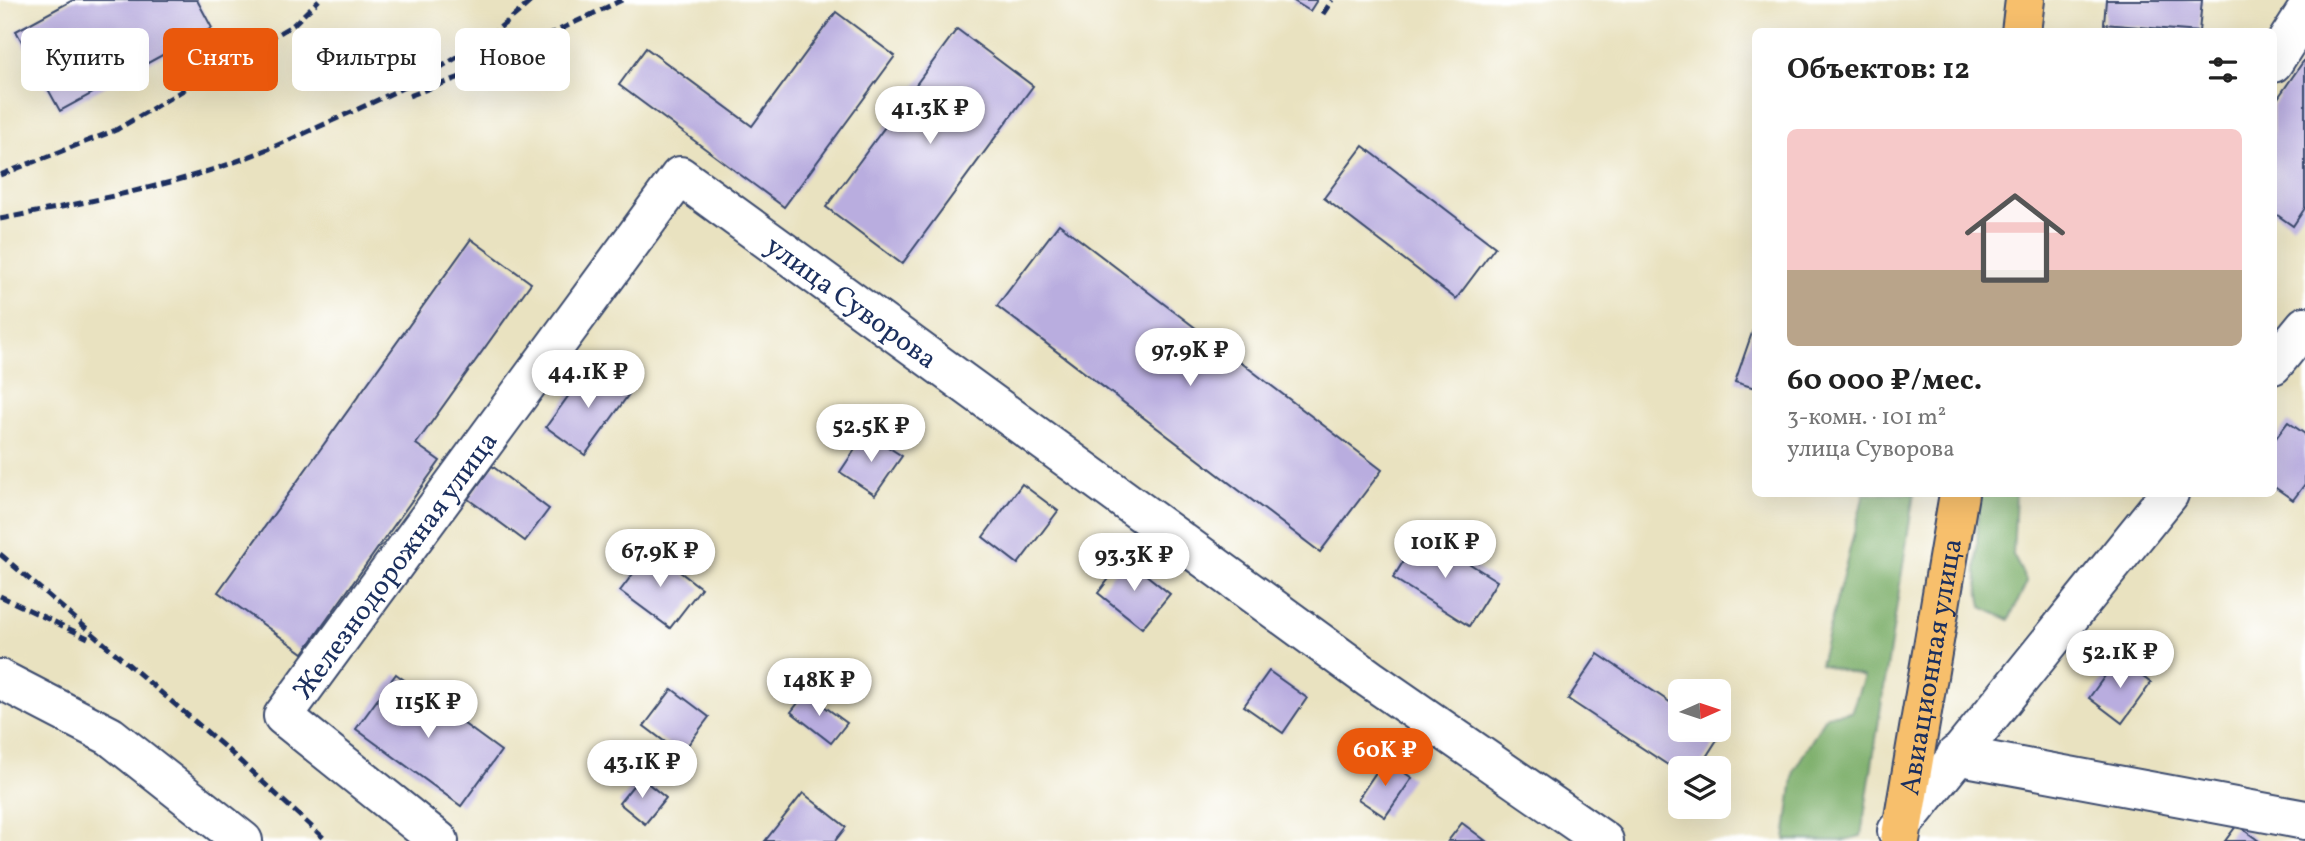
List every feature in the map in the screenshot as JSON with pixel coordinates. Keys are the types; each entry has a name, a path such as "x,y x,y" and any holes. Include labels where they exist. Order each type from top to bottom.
{"main road":[{"path":"2022,28 2025,0"},
{"name":"Авиационная улица","path":"1898,834 1958,497"}],"street":[{"path":"2277,57 2305,13"},
{"name":"Железнодорожная улица","path":"439,841 283,716 680,176"},
{"name":"улица Суворова","path":"680,176 1370,679 1604,841"},
{"path":"2277,360 2305,326"},
{"path":"1898,834 1956,755 2167,497"},
{"path":"0,679 110,736 243,841"},
{"path":"1956,755 2305,820"}],"green space":[{"path":"1863,497 1914,497 1861,836 1841,841 1785,840 1794,770 1827,715 1851,712 1864,677 1820,664"},
{"path":"1979,497 2016,497 2013,555 2027,582 2009,620 1982,607 1976,571"}],"building":[{"path":"73,0 197,0 212,28 163,28 163,55 149,62 149,28 22,28"},
{"path":"1292,0 1317,0 1310,11"},
{"path":"2106,0 2202,0 2199,28 2104,24"},
{"path":"836,12 895,56 784,207 619,85 646,48 752,126"},
{"path":"957,29 1033,86 902,264 826,207"},
{"path":"2305,59 2305,208 2293,226 2277,215 2277,99"},
{"path":"49,91 97,91 60,111"},
{"path":"1363,146 1495,247 1456,299 1324,198"},
{"path":"1059,224 1382,470 1320,552 997,306"},
{"path":"471,239 531,283 416,444 440,461 303,653 218,592"},
{"path":"1752,333 1752,387 1735,382"},
{"path":"590,366 629,394 585,455 546,427"},
{"path":"2288,422 2305,434 2305,484 2293,500 2277,489 2277,437"},
{"path":"866,433 902,456 875,495 840,472"},
{"path":"492,466 549,509 525,541 468,499"},
{"path":"1022,484 1058,511 1018,564 983,537"},
{"path":"1421,533 1497,581 1469,626 1393,578"},
{"path":"651,550 701,588 670,628 620,591"},
{"path":"1125,558 1170,594 1142,628 1098,593"},
{"path":"1598,654 1668,701 1668,742 1716,742 1707,756 1668,756 1668,765 1568,699"},
{"path":"2118,658 2151,683 2122,723 2089,698"},
{"path":"1269,671 1307,698 1283,733 1244,706"},
{"path":"396,674 501,751 461,806 356,729"},
{"path":"672,689 709,717 681,754 644,726"},
{"path":"806,693 847,723 831,743 791,712"},
{"path":"1385,759 1412,778 1385,817 1358,799"},
{"path":"640,777 666,798 645,824 619,803"},
{"path":"803,793 846,827 835,841 765,841"},
{"path":"1462,823 1486,841 1448,841"},
{"path":"2237,825 2259,841 2225,841"}],"railway":[{"path":"0,175 116,130 293,25 319,0"},
{"path":"0,219 152,187 221,167 295,138 422,78 490,35 532,0"},
{"path":"409,96 460,77 622,0"},
{"path":"1323,14 1332,0"},
{"path":"0,554 228,750 327,841"},
{"path":"0,596 88,638"}]}
